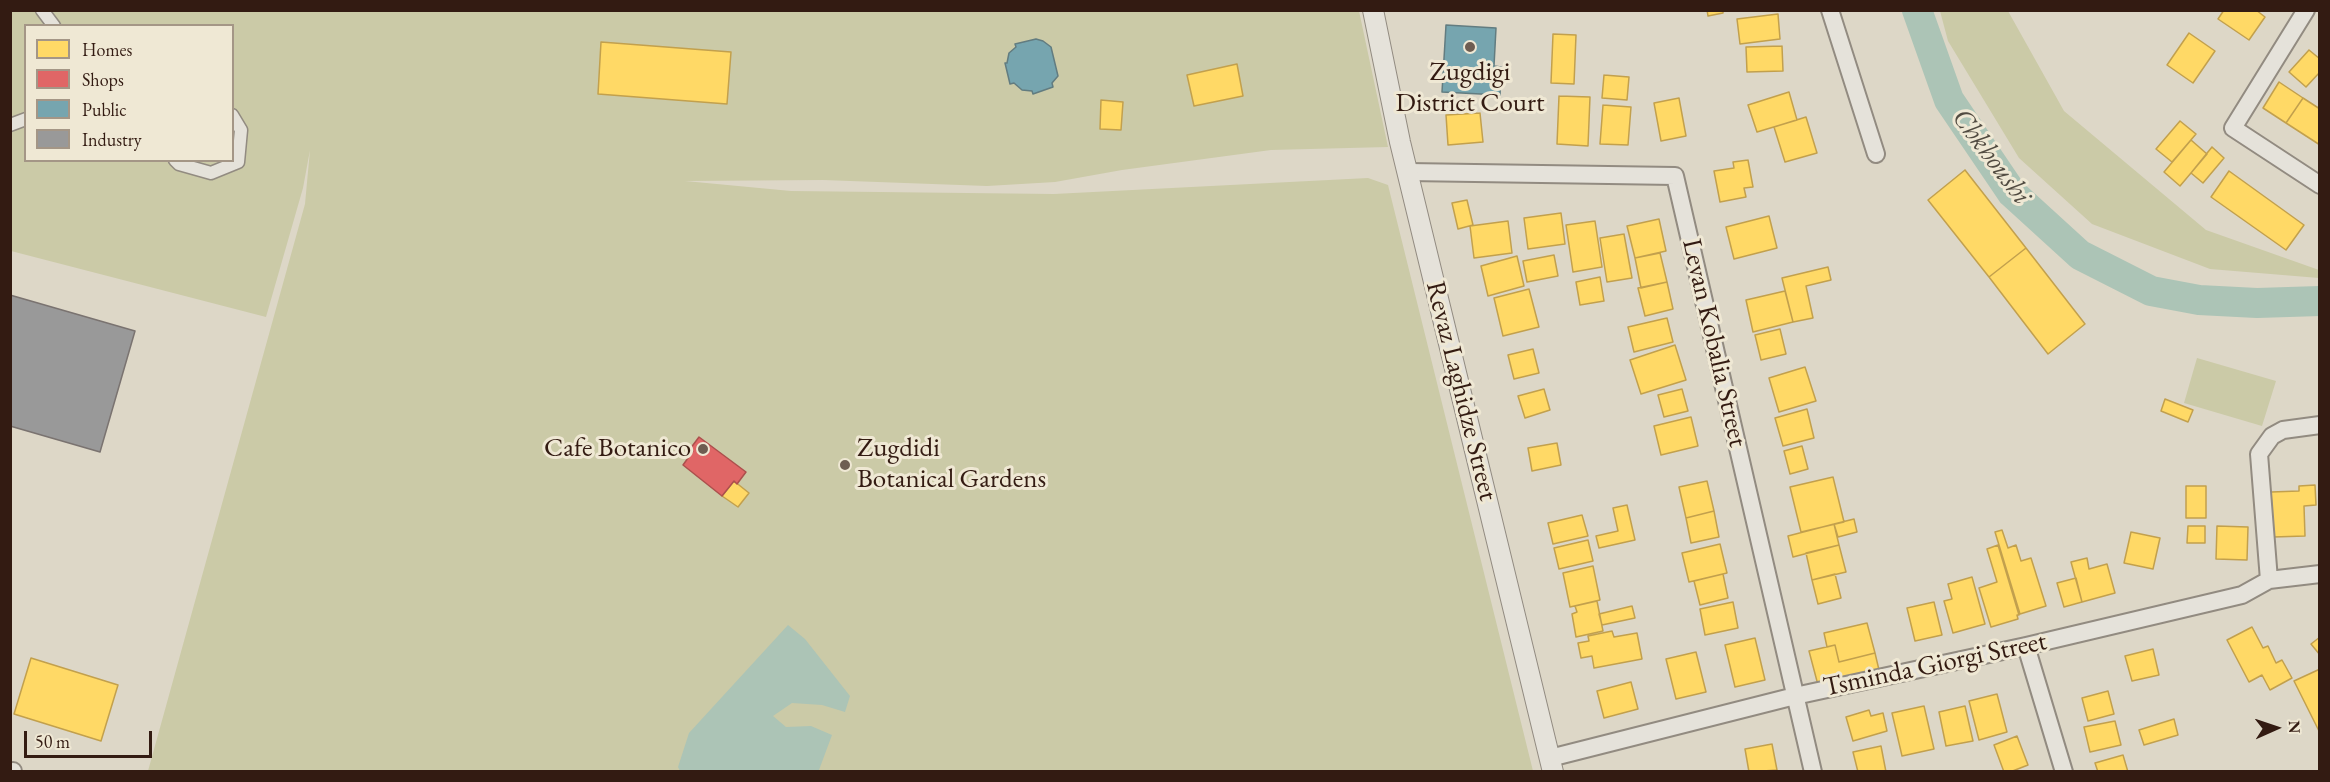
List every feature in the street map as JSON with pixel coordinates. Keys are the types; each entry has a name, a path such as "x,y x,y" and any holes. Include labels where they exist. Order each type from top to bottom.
{"street":[{"path":"42,10 52,24"},
{"name":"Revaz Laghidze Street","path":"1373,10 1408,172 1551,765"},
{"path":"1830,10 1876,154"},
{"path":"2306,10 2233,128 2319,185"},
{"path":"177,162 211,173 238,162 241,130 234,118"},
{"path":"10,125 24,119"},
{"name":"Levan Kobalia Street","path":"1408,172 1675,176 1813,771"},
{"path":"2269,580 2259,454 2272,436 2283,430 2319,425"},
{"name":"Tsminda Giorgi Street","path":"1551,765 1795,696 2025,646 2242,595 2269,580 2319,574"},
{"path":"2025,646 2064,771"}],"shaded area":[{"name":"Zugdidi Botanical Gardens","path":"10,11 1359,11 1388,147 1271,150 1122,170 1055,182 987,186 823,180 685,181 791,191 1054,194 1368,178 1388,185 1533,771 148,771 305,204 310,150 303,188 266,317 11,251"},
{"path":"1940,11 2008,11 2064,111 2206,230 2319,270 2319,278 2210,269 2092,224 2019,158 1948,41"},
{"path":"2197,358 2276,381 2262,426 2184,403"},
{"path":"788,625 805,639 850,696 845,712 822,705 792,703 773,716 786,727 811,726 832,735 819,770 680,771 678,767 689,733"}],"building: Homes":[{"path":"1707,10 1723,10 1723,13 1708,16"},
{"path":"2224,10 2256,10 2265,17 2249,40 2218,19"},
{"path":"1778,14 1780,39 1740,44 1737,19"},
{"path":"2189,33 2215,51 2193,83 2167,65"},
{"path":"1553,34 1576,35 1574,84 1551,83"},
{"path":"601,42 731,52 727,104 598,94"},
{"path":"1782,46 1783,71 1747,72 1746,47"},
{"path":"2309,50 2320,59 2320,72 2306,87 2289,72"},
{"path":"1237,64 1243,96 1194,106 1187,75"},
{"path":"1604,75 1629,77 1627,100 1602,98"},
{"path":"2279,82 2303,98 2286,123 2263,108"},
{"path":"1789,92 1797,120 1757,132 1748,105"},
{"path":"1559,96 1590,97 1588,146 1557,144"},
{"path":"1679,98 1686,136 1661,141 1654,103"},
{"path":"2303,98 2320,109 2320,145 2286,123"},
{"path":"1101,100 1123,102 1121,130 1100,129"},
{"path":"1603,105 1631,107 1628,145 1600,144"},
{"path":"1480,113 1483,142 1448,145 1446,115"},
{"path":"1806,117 1817,153 1785,162 1774,127"},
{"path":"2180,121 2196,134 2172,162 2156,149"},
{"path":"2191,140 2207,154 2180,186 2164,172"},
{"path":"2212,147 2224,158 2203,183 2191,173"},
{"path":"1748,160 1753,187 1744,188 1746,197 1720,202 1714,171 1734,168 1733,162"},
{"path":"1965,170 2026,248 1989,277 1928,200"},
{"path":"2229,171 2304,225 2286,250 2211,197"},
{"path":"1467,200 1473,225 1458,229 1452,203"},
{"path":"1561,213 1565,244 1528,249 1524,218"},
{"path":"1769,216 1777,248 1734,259 1726,227"},
{"path":"1659,219 1666,251 1635,258 1627,226"},
{"path":"1508,221 1512,253 1474,258 1470,226"},
{"path":"1595,221 1602,267 1573,272 1566,225"},
{"path":"1624,234 1632,278 1607,282 1600,238"},
{"path":"2026,248 2085,324 2048,354 1989,277"},
{"path":"1660,253 1667,282 1641,288 1635,258"},
{"path":"1554,255 1558,276 1527,282 1523,261"},
{"path":"1517,256 1524,286 1488,296 1481,266"},
{"path":"1828,267 1831,280 1806,286 1813,318 1793,322 1782,278"},
{"path":"1600,277 1604,301 1580,305 1576,282"},
{"path":"1667,282 1673,309 1645,316 1638,288"},
{"path":"1529,289 1539,327 1503,336 1494,298"},
{"path":"1785,291 1793,322 1753,332 1746,300"},
{"path":"1667,318 1673,342 1634,352 1628,327"},
{"path":"1780,329 1786,354 1761,360 1755,335"},
{"path":"1675,345 1686,380 1641,394 1630,360"},
{"path":"1533,349 1539,373 1514,379 1508,355"},
{"path":"1805,367 1816,401 1779,412 1769,378"},
{"path":"1544,389 1550,410 1525,418 1518,396"},
{"path":"1682,389 1688,411 1664,417 1658,395"},
{"path":"2165,399 2193,410 2188,422 2161,411"},
{"path":"1807,409 1814,438 1783,446 1775,418"},
{"path":"1691,417 1698,446 1661,455 1654,426"},
{"path":"1557,443 1561,465 1532,471 1528,448"},
{"path":"1802,446 1808,469 1790,474 1784,451"},
{"path":"1833,477 1844,522 1801,532 1790,487"},
{"path":"734,481 749,493 738,507 722,496"},
{"path":"1707,481 1714,511 1686,518 1679,487"},
{"path":"2315,485 2316,505 2304,506 2305,536 2273,537 2271,492 2299,491 2299,486"},
{"path":"2186,486 2206,486 2206,518 2186,518"},
{"path":"1627,505 1635,540 1599,548 1596,536 1618,531 1613,508"},
{"path":"1714,511 1719,537 1691,543 1686,518"},
{"path":"1582,515 1588,536 1553,544 1548,523"},
{"path":"1854,519 1857,532 1838,537 1834,524"},
{"path":"1834,524 1839,545 1793,557 1788,536"},
{"path":"2188,526 2205,526 2205,543 2187,543"},
{"path":"2217,526 2248,527 2247,560 2216,559"},
{"path":"2002,530 2008,548 2016,545 2021,561 2031,558 2046,606 2020,614 1995,532"},
{"path":"2131,532 2160,538 2153,569 2124,563"},
{"path":"1588,540 1593,561 1559,569 1554,548"},
{"path":"1720,544 1727,573 1689,582 1682,553"},
{"path":"1839,545 1846,572 1812,580 1806,553"},
{"path":"1998,545 2019,615 2017,615 2018,619 1991,627 1979,588 1997,582 1987,549"},
{"path":"2087,558 2089,569 2107,564 2115,593 2082,602 2071,562"},
{"path":"1593,566 1600,600 1570,607 1563,573"},
{"path":"1723,574 1728,598 1700,605 1694,581"},
{"path":"1835,574 1841,598 1818,604 1812,580"},
{"path":"1972,577 1985,624 1953,633 1944,601 1952,599 1948,584"},
{"path":"2076,578 2082,602 2064,607 2057,583"},
{"path":"1597,601 1603,631 1576,637 1572,614 1577,612 1575,606"},
{"path":"1733,602 1738,628 1705,635 1700,609"},
{"path":"1934,602 1942,635 1915,641 1907,608"},
{"path":"1632,606 1635,618 1602,625 1599,614"},
{"path":"1867,623 1875,653 1839,662 1835,645 1827,647 1824,633"},
{"path":"2252,627 2263,648 2268,646 2276,663 2282,660 2292,678 2270,690 2262,675 2249,682 2227,640"},
{"path":"1612,631 1614,637 1637,633 1642,659 1594,668 1592,656 1581,658 1578,643 1589,641 1588,636"},
{"path":"2320,637 2320,655 2311,644"},
{"path":"1755,638 1765,680 1735,687 1725,645"},
{"path":"1835,645 1839,662 1875,653 1879,670 1818,685 1809,651"},
{"path":"2153,649 2159,675 2132,681 2125,656"},
{"path":"1696,652 1706,692 1676,699 1666,659"},
{"path":"31,658 118,685 101,741 14,714"},
{"path":"2320,669 2320,733 2294,681"},
{"path":"1631,682 1638,709 1604,718 1597,691"},
{"path":"2108,691 2114,714 2088,721 2082,698"},
{"path":"1997,694 2007,732 1979,740 1969,701"},
{"path":"1924,706 1934,749 1902,756 1892,713"},
{"path":"1965,706 1973,741 1946,746 1939,712"},
{"path":"1869,710 1871,716 1883,713 1887,731 1853,741 1846,717"},
{"path":"2174,719 2178,735 2144,745 2139,730"},
{"path":"2115,721 2121,745 2090,752 2084,727"},
{"path":"2017,736 2028,765 2004,772 1994,745"},
{"path":"1772,744 1777,770 1749,772 1745,749"},
{"path":"1881,746 1886,772 1858,772 1853,752"},
{"path":"2123,755 2128,772 2098,772 2095,763"}],"building: Shops":[{"path":"699,437 746,472 737,484 734,481 722,496 683,465 693,451 690,449"}],"building: Public":[{"name":"Zugdigi District Court","path":"1446,25 1496,28 1494,66 1501,67 1500,95 1442,92"},
{"path":"1036,39 1051,47 1058,76 1052,83 1053,87 1033,94 1032,91 1022,90 1014,83 1010,84 1005,63 1007,63 1009,53 1016,47 1015,44"}],"building: Industry":[{"path":"10,295 135,331 100,452 10,426"}],"waterway":[{"name":"Chkhoushi","path":"1917,10 1949,100 2012,193 2080,255 2151,291 2199,300 2257,303 2320,301"}],"place":[{"name":"Zugdigi District Court","path":"1470,47"},
{"name":"Cafe Botanico","path":"703,449"},
{"name":"Zugdidi Botanical Gardens","path":"845,465"}]}
